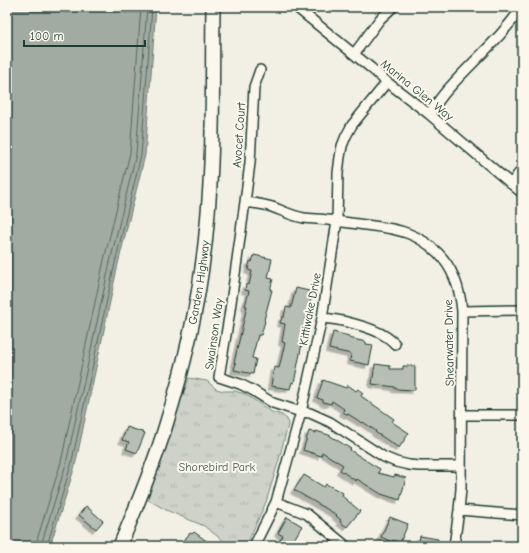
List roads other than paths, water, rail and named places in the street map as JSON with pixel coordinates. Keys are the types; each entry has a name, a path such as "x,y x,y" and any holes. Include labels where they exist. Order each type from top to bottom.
{"main road":[{"name":"Garden Highway","path":"120,546 150,471 178,386 200,278 207,226 212,157 213,7"}],"street":[{"name":"Marina Glen Way","path":"296,7 429,114 522,193"},
{"path":"354,54 380,19 393,7"},
{"path":"429,114 448,88 487,48 519,19 522,7"},
{"name":"Avocet Court","path":"245,202 250,163 254,87 260,70"},
{"name":"Kittiwake Drive","path":"254,546 276,502 301,412 322,318 337,221 340,157 342,146 352,125 388,82"},
{"path":"511,184 522,170"},
{"name":"Shearwater Drive","path":"245,202 272,207 304,218 399,230 421,238 433,247 444,259 451,270 457,282 461,296 462,311 461,466 459,510 454,546"},
{"name":"Swainson Way","path":"245,202 219,377 240,384 273,403 301,412 310,413 330,422 384,457 396,462 419,466 461,466"},
{"path":"462,311 522,310"},
{"path":"322,318 358,325 376,331 384,335 395,344"},
{"path":"462,415 522,415"},
{"path":"276,502 307,514 346,546"},
{"path":"459,510 522,516"}],"water":[{"path":"7,7 156,7 145,155 118,264 75,466 50,546 7,546"}],"park label":[{"name":"Shorebird Park","path":"217,467"}]}
